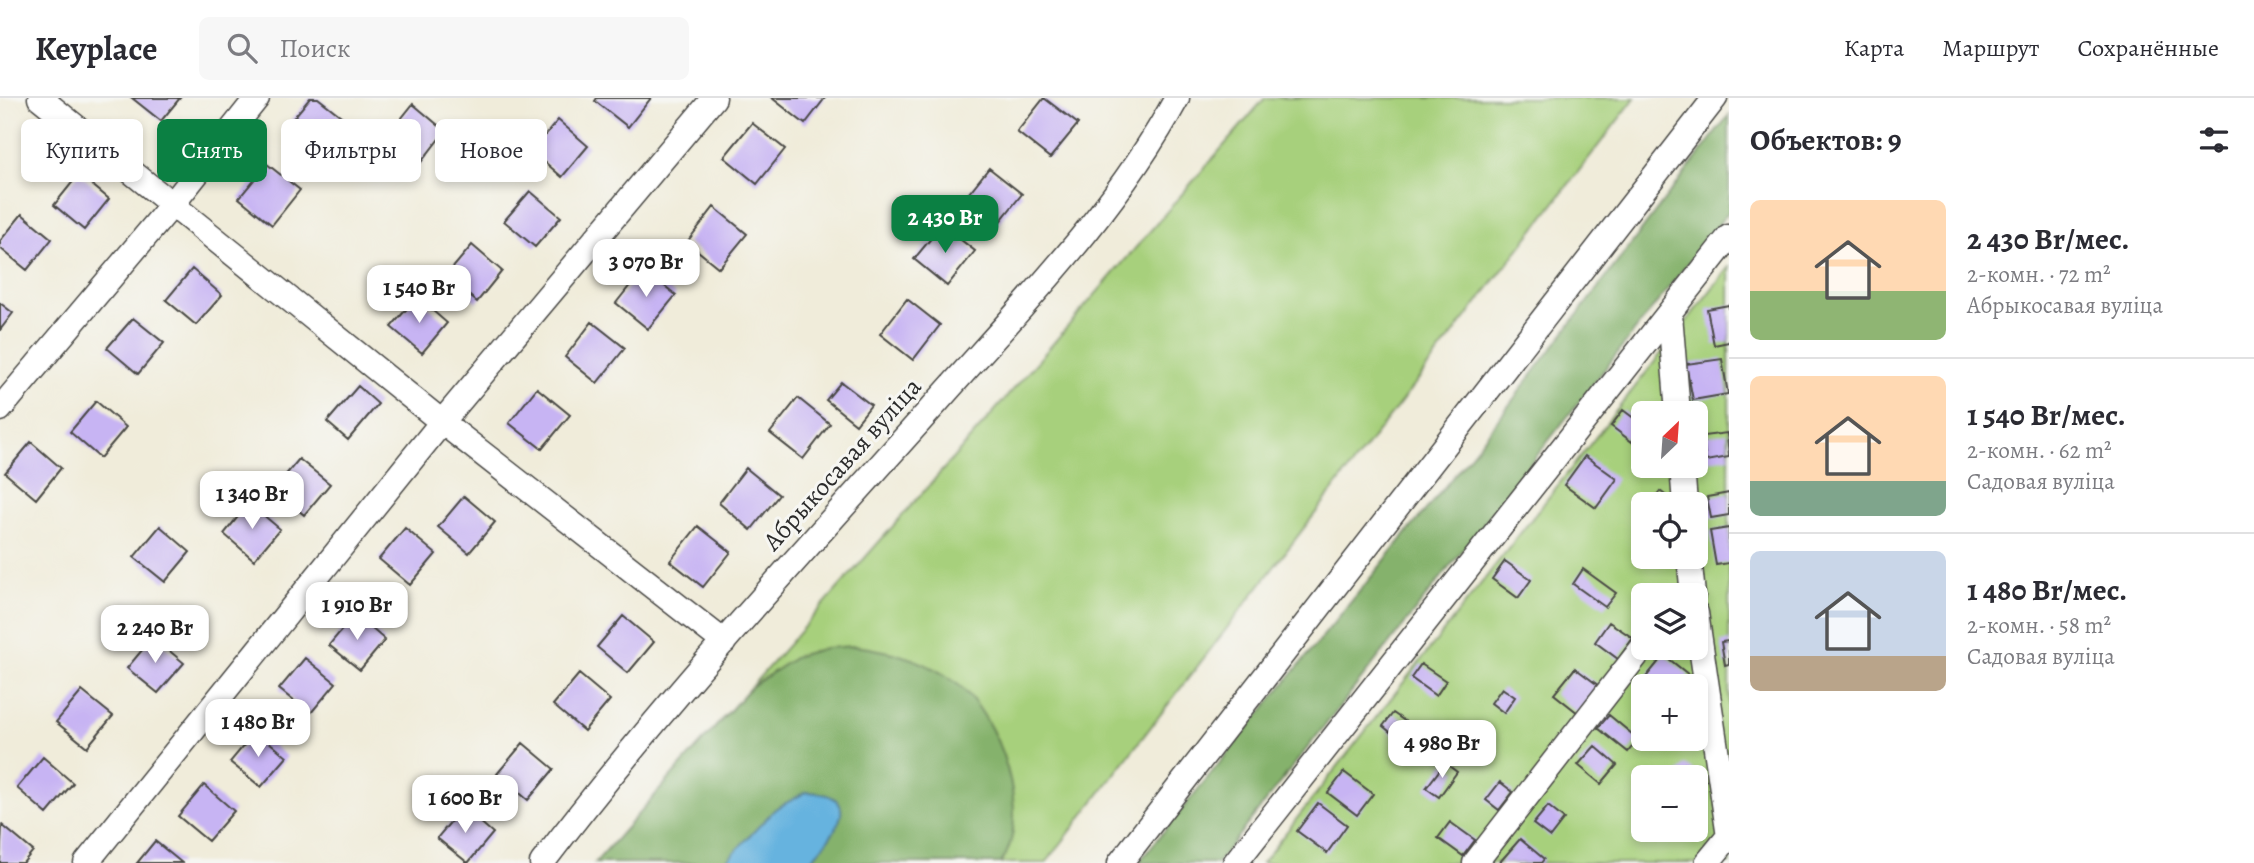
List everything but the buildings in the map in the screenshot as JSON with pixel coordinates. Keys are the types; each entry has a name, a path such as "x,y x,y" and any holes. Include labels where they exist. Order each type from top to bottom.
{"street":[{"path":"40,98 442,422 724,642"},
{"path":"0,409 171,206 257,98"},
{"path":"86,863 442,422 714,98"},
{"name":"Абрыкосавая вуліца","path":"542,863 724,642 1071,251 1130,173 1177,98"},
{"path":"1120,863 1715,98"},
{"path":"1235,863 1729,237"},
{"path":"1670,314 1677,401"},
{"path":"1475,863 1633,660"},
{"path":"1703,660 1729,836 1707,863"}],"green space":[{"path":"1265,98 1635,98 1046,863 595,863 986,421"},
{"path":"1729,115 1729,211 1217,863 1138,863 1478,446"},
{"path":"1729,267 1729,863 1262,863"},
{"path":"854,646 894,653 944,674 971,698 985,718 998,742 1013,794 1014,820 1010,843 1001,863 595,863 751,687 797,656 825,648"}],"water":[{"path":"806,792 837,800 841,809 835,830 808,863 724,863 775,809"}]}
